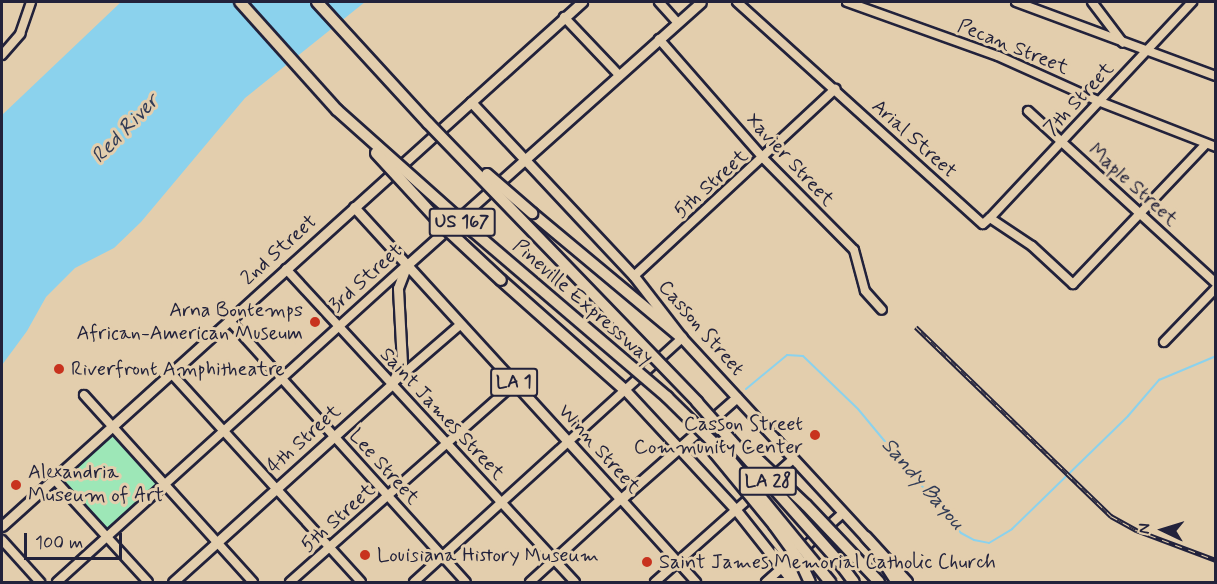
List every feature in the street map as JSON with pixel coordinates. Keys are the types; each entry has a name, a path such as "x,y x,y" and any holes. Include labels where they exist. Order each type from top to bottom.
{"highway":[{"name":"Pineville Expressway","path":"240,2 338,110 474,232 667,397 698,429"},
{"name":"Pineville Expressway","path":"317,2 428,123 697,402"},
{"path":"338,110 443,226 625,390"},
{"path":"428,123 682,338"},
{"name":"LA 28","path":"697,402 775,488 854,582"},
{"name":"US 167","path":"697,402 806,505 879,582"},
{"name":"LA 28","path":"698,429 774,525 800,561 810,582"},
{"name":"US 167","path":"698,429 752,483 830,582"},
{"path":"866,537 907,582"},
{"path":"783,567 803,582"}],"main road":[{"name":"2nd Street","path":"2,526 582,2"},
{"name":"3rd Street","path":"407,265 701,2"},
{"name":"Casson Street","path":"471,102 633,276 682,338 866,537 896,582"},
{"name":"Winn Street","path":"354,207 621,500"},
{"path":"392,384 402,363 398,288 407,265"},
{"name":"4th Street","path":"173,582 392,384"},
{"path":"625,390 736,510 793,582"},
{"path":"621,500 737,397"}],"street":[{"path":"2,55 20,34 31,2"},
{"path":"658,2 677,22"},
{"name":"Arial Street","path":"737,2 982,224 990,218 1032,246 1073,284 1140,214"},
{"name":"Pecan Street","path":"848,2 998,56 1098,101 1215,147"},
{"path":"1016,2 1215,76"},
{"path":"1092,2 1123,43"},
{"name":"7th Street","path":"990,218 1192,2"},
{"path":"564,17 619,75"},
{"name":"Xavier Street","path":"659,39 763,158 854,250 865,291 882,310"},
{"name":"5th Street","path":"633,276 835,89"},
{"name":"Maple Street","path":"1028,111 1215,283"},
{"path":"1140,214 1206,144"},
{"name":"3rd Street","path":"57,582 407,265"},
{"name":"Saint James Street","path":"286,269 575,582"},
{"path":"1164,342 1215,288"},
{"name":"Lee Street","path":"229,320 466,582"},
{"name":"4th Street","path":"392,384 460,324"},
{"path":"414,582 682,338"},
{"path":"171,373 361,582"},
{"name":"5th Street","path":"291,582 515,383"},
{"path":"84,395 253,582"},
{"path":"655,582 793,459"},
{"path":"54,479 148,582"},
{"path":"530,582 621,500"},
{"name":"Winn Street","path":"621,500 696,582"},
{"path":"766,582 843,513"},
{"path":"2,540 40,582"},
{"path":"776,582 788,582"}],"green space":[{"path":"109,431 159,483 107,533 57,481"}],"water":[{"name":"Red River","path":"121,2 365,2 245,98 141,222 114,248 75,268 46,297 27,331 2,365 2,115"}],"waterway":[{"name":"Sandy Bayou","path":"746,389 787,355 803,356 858,409 961,533 974,540 989,543 1012,529 1128,416 1159,380 1216,356"}],"railway":[{"path":"916,327 1111,516 1136,530 1216,560"}],"place":[{"name":"Arna Bontemps African-American Museum","path":"315,322"},
{"name":"Riverfront Amphitheatre","path":"59,369"},
{"name":"Casson Street Community Center","path":"815,435"},
{"name":"Alexandria Museum of Art","path":"16,485"},
{"name":"Louisiana History Museum","path":"365,555"},
{"name":"Saint James Memorial Catholic Church","path":"647,562"}]}
